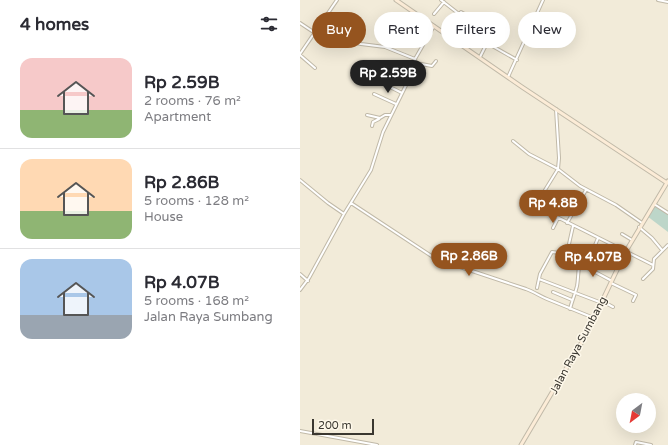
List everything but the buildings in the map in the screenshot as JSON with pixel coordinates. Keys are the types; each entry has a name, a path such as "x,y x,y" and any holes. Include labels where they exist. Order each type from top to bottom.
{"street":[{"path":"329,12 337,0"},
{"path":"396,0 414,12"},
{"path":"441,0 456,12"},
{"path":"508,77 543,0"},
{"path":"659,0 668,2"},
{"path":"434,14 444,2"},
{"path":"300,24 312,29"},
{"path":"300,290 308,280 344,214 371,170 383,132 416,63 415,59 434,26 441,30"},
{"path":"312,37 300,54 315,68"},
{"path":"480,57 487,42 516,60"},
{"path":"366,45 385,47 415,59"},
{"path":"467,48 522,87 668,183"},
{"path":"416,63 432,66 436,61"},
{"path":"380,82 402,93"},
{"path":"374,94 397,104"},
{"path":"556,109 559,158 558,168 536,206 542,211 626,251 653,266"},
{"path":"367,115 380,118"},
{"path":"372,126 373,122 385,115 391,115"},
{"path":"513,141 529,154 558,168 586,190 616,205 642,223"},
{"path":"300,180 344,214"},
{"name":"Jalan Raya Sumbang","path":"521,445 574,355 639,227 668,183"},
{"path":"567,223 586,190"},
{"path":"572,195 581,200"},
{"path":"351,203 434,258 538,293 539,296 594,318"},
{"path":"654,204 668,213"},
{"path":"553,228 558,218"},
{"path":"559,261 565,262 573,226"},
{"path":"639,227 652,238 662,250"},
{"path":"622,234 632,240"},
{"path":"570,309 577,285 581,259 583,254 591,256 598,238"},
{"path":"643,279 652,269 654,258 668,245"},
{"path":"537,288 542,267 552,252 567,254 581,259"},
{"path":"580,264 636,295 633,301"},
{"path":"300,274 308,280"},
{"path":"539,279 613,307"},
{"path":"553,292 572,300"},
{"path":"300,431 377,445"},
{"path":"635,445 636,442 651,445"}],"green space":[{"path":"654,205 668,214 668,232 647,216"}]}
